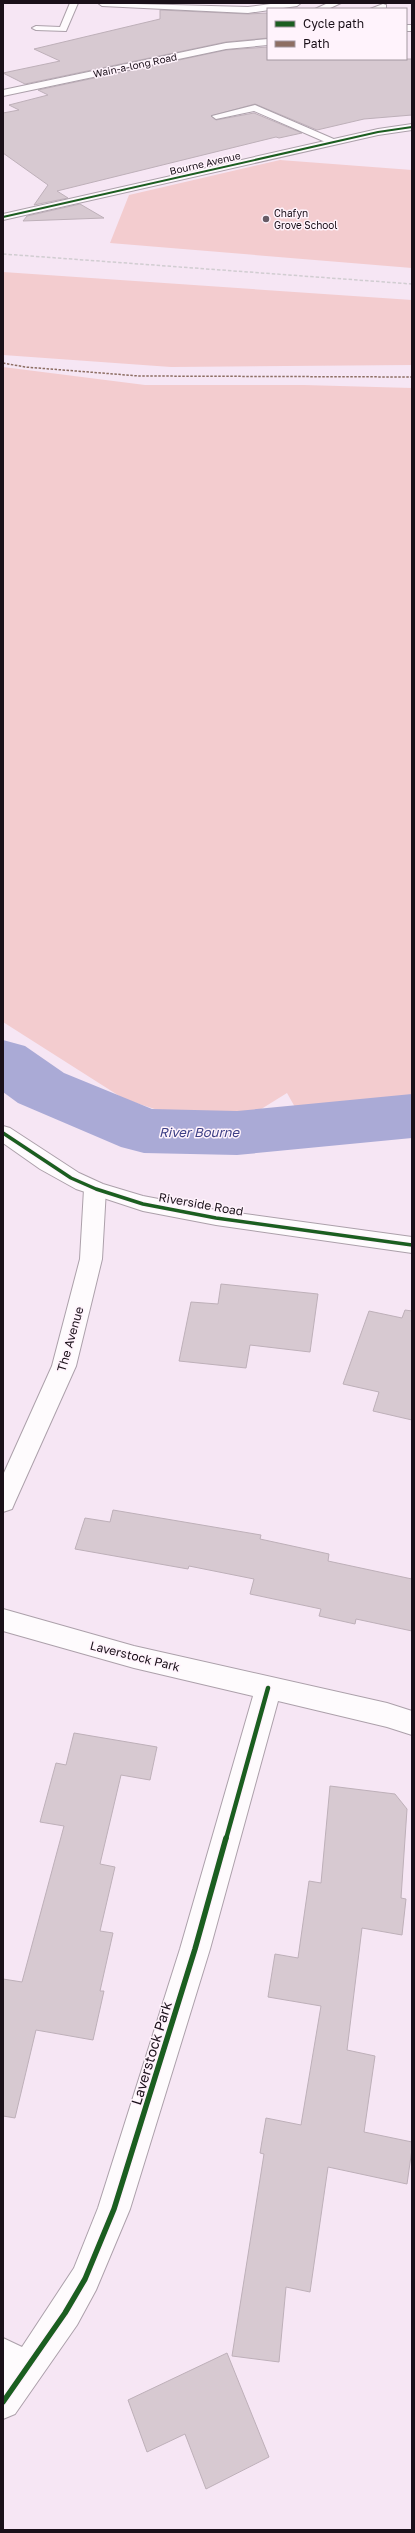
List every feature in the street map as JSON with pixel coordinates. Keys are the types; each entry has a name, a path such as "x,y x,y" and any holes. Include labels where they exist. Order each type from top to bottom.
{"street":[{"path":"102,3 242,10 285,6 297,3"},
{"path":"322,8 337,3"},
{"path":"285,6 298,8"},
{"name":"Wain-a-long Road","path":"3,94 226,46 267,42"},
{"name":"Bourne Avenue","path":"3,217 378,132 412,127"},
{"name":"Riverside Road","path":"3,1133 40,1159 95,1189 136,1202 180,1212 412,1245"},
{"name":"The Avenue","path":"3,1502 64,1366 91,1259 95,1189"},
{"name":"Laverstock Park","path":"3,1620 134,1657 387,1715 412,1723"},
{"name":"Laverstock Park","path":"3,2402 15,2361 65,2314 85,2279 114,2209 195,1949 268,1688"}],"lane":[{"path":"36,28 64,29 74,3"},
{"path":"216,116 255,108 333,142"}],"shaded area":[{"name":"Chafyn Grove School","path":"280,160 412,170 412,268 110,243 129,195"},
{"path":"3,272 412,300 412,365 171,367 3,355"},
{"path":"3,367 145,385 304,385 412,388 412,1098 300,1116 287,1093 242,1121 170,1114 124,1099 3,1022"}],"building":[{"path":"160,10 248,14 267,13 267,38 226,42 25,84 3,73 60,61 34,49 160,19"},
{"path":"267,47 267,60 412,59 412,115 364,119 317,130 255,104 211,116 216,120 254,113 302,133 279,138 276,137 57,191 68,198 34,205 48,185 3,153 3,113 19,110 9,105 48,95 38,90 226,50"},
{"path":"80,204 104,218 23,221 27,216"},
{"path":"221,1284 318,1294 310,1352 250,1345 246,1368 179,1361 191,1302 218,1304"},
{"path":"405,1310 412,1311 412,1420 373,1411 379,1392 343,1384 369,1311 402,1318"},
{"path":"113,1510 261,1535 260,1539 329,1554 328,1561 412,1579 412,1631 356,1619 355,1624 319,1616 321,1609 250,1594 254,1579 189,1566 188,1569 75,1549 85,1518 110,1522"},
{"path":"74,1733 157,1747 150,1780 121,1775 100,1864 115,1867 100,1931 113,1933 100,1991 104,1991 93,2040 36,2030 15,2118 3,2116 3,1979 22,1982 64,1826 40,1822 56,1763 66,1765"},
{"path":"330,1786 395,1794 407,1809 401,1898 406,1899 402,1935 362,1928 347,2050 375,2056 364,2132 412,2142 407,2184 328,2167 310,2292 286,2287 279,2362 232,2356 264,2154 260,2153 266,2118 301,2125 321,2006 268,1997 275,1954 298,1958 309,1881 321,1883"},
{"path":"227,2353 269,2457 206,2489 185,2434 147,2452 128,2400"}],"waterway":[{"name":"River Bourne","path":"3,1061 41,1088 144,1131 237,1133 412,1116"}],"railway":[{"path":"3,254 412,284"}],"marked path":[{"path":"3,363 25,367 139,376 412,377"}],"cycle path":[{"path":"3,217 378,132 412,127"},
{"path":"3,1133 59,1172 96,1189 143,1204 216,1218 335,1233 412,1245"},
{"path":"3,2402 65,2313 85,2279 114,2209 195,1949 268,1688"}],"place":[{"name":"Chafyn Grove School","path":"266,219"}]}
